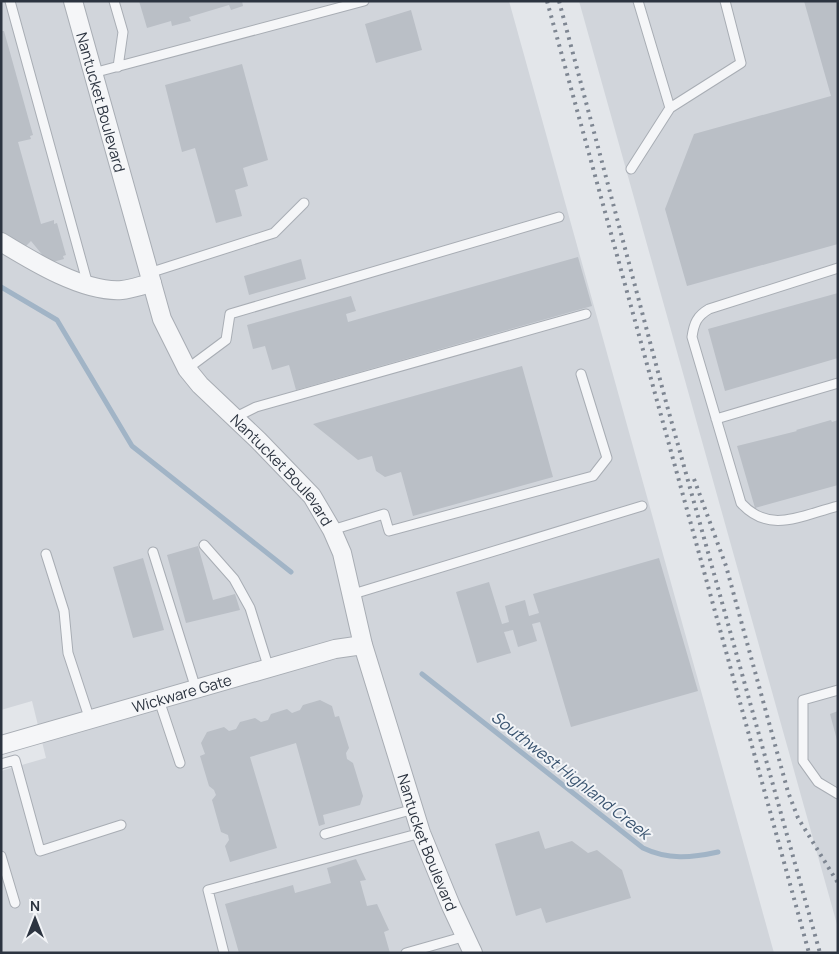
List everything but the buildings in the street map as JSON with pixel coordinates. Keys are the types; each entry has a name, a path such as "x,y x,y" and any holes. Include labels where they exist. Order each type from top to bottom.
{"street":[{"name":"Nantucket Boulevard","path":"73,1 162,319 187,369 200,385 312,496 332,530 342,554 363,645 421,833 473,953"},
{"path":"1,242 61,276 88,285 121,290 151,278"},
{"name":"Wickware Gate","path":"6,744 335,649 363,645"}],"lane":[{"path":"10,1 88,285"},
{"path":"114,1 123,32 118,67"},
{"path":"93,73 364,1"},
{"path":"638,1 670,108"},
{"path":"631,169 670,108 741,64 725,1"},
{"path":"151,278 274,234 304,203"},
{"path":"187,369 226,340 230,314 558,217"},
{"path":"838,268 709,309 700,314 694,324 692,337 737,494 742,502 757,517 780,522 838,506"},
{"path":"234,418 256,407 586,314"},
{"path":"332,530 384,514 389,531 593,476 606,458 581,374"},
{"path":"716,419 838,384"},
{"path":"350,595 642,506"},
{"path":"204,545 234,579 250,608 269,669"},
{"path":"153,552 196,690"},
{"path":"46,554 64,610 68,653 90,720"},
{"path":"838,690 803,700 804,762 818,782 838,794"},
{"path":"159,700 180,763"},
{"path":"6,744 15,760 40,851 121,825"},
{"path":"1,764 15,760"},
{"path":"326,834 414,809"},
{"path":"224,953 208,890 421,833"},
{"path":"1,856 15,903"},
{"path":"406,953 466,936"}],"shaded area":[{"path":"1,1 509,1 774,953 1,953 1,771 46,758 32,701 1,710"},
{"path":"579,1 838,1 838,928"}],"waterway":[{"name":"Southwest Highland Creek","path":"1,287 57,320 132,446 291,572"},
{"name":"Southwest Highland Creek","path":"422,674 643,848 661,855 680,857 718,852"}],"railway":[{"path":"547,1 809,953"},
{"path":"559,1 666,402 820,953"},
{"path":"694,479 726,566 788,792 798,818 838,883"}]}
